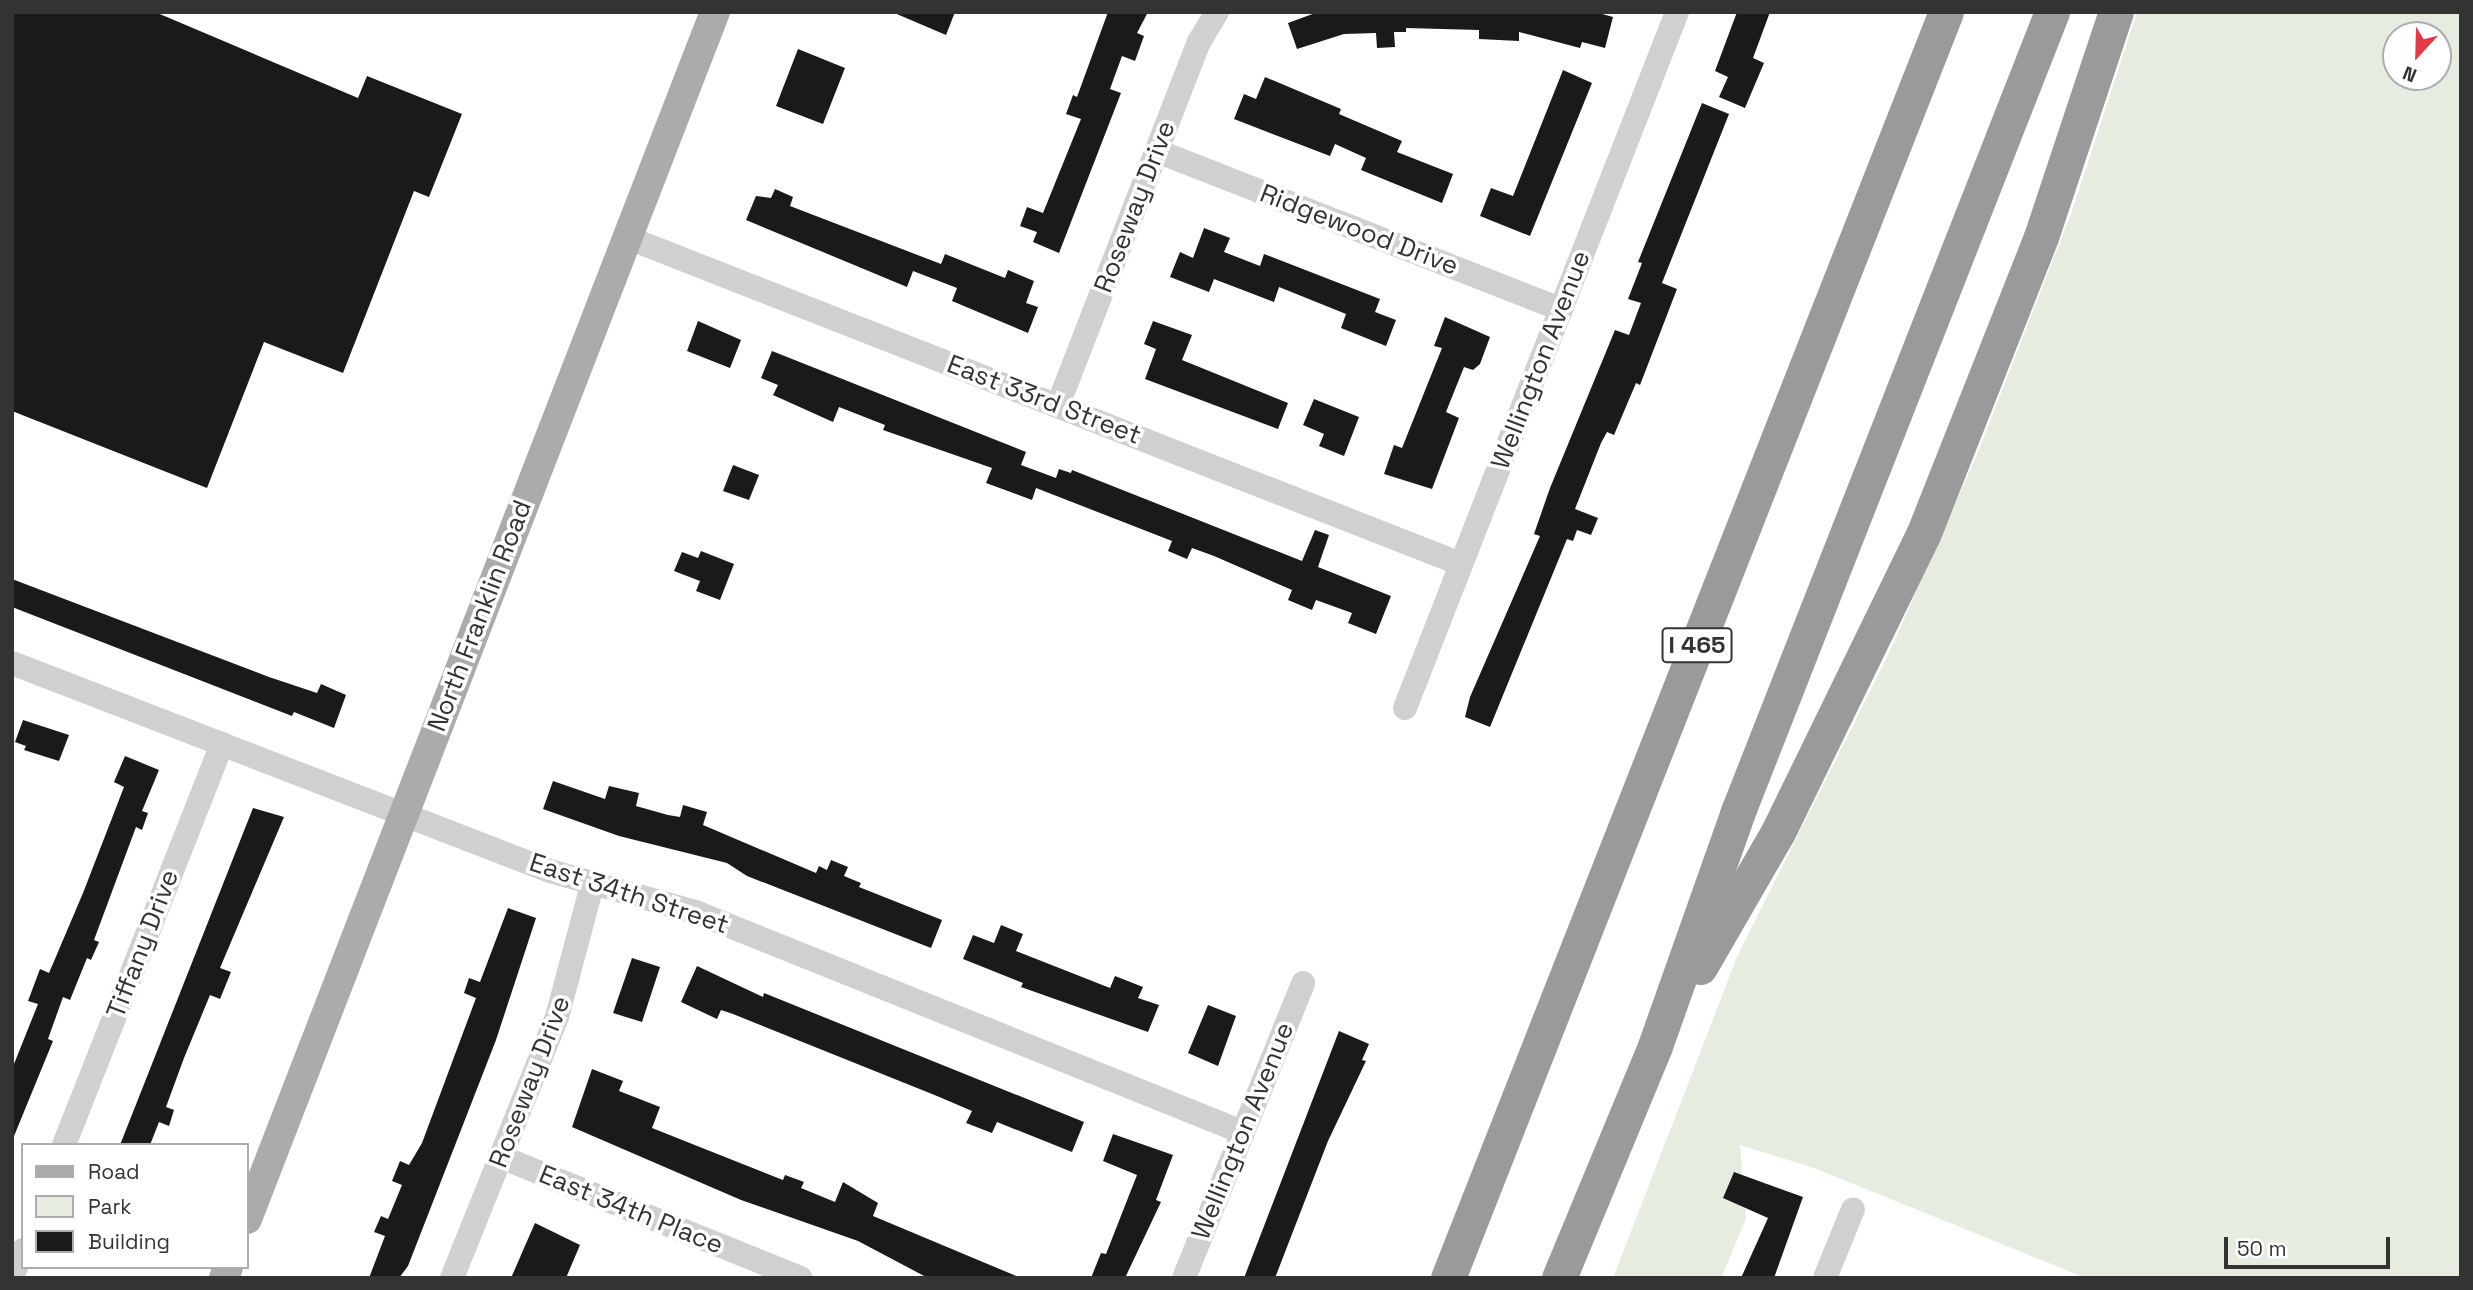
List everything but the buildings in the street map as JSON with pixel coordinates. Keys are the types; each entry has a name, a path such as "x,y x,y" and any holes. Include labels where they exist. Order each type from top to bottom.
{"highway":[{"name":"I 465","path":"1448,1278 1946,12"},
{"path":"1559,1278 1655,1046 1737,814 2052,12"},
{"path":"1655,1046 1778,832 1923,535 2046,224 2116,12"}],"main road":[{"name":"North Franklin Road","path":"248,1216 715,12"}],"street":[{"name":"Roseway Drive","path":"1058,405 1199,42 1217,12"},
{"name":"Wellington Avenue","path":"1405,708 1676,12"},
{"name":"Ridgewood Drive","path":"1157,151 1561,309"},
{"name":"East 33rd Street","path":"626,237 1461,564"},
{"name":"East 34th Street","path":"12,663 550,871 695,912 1242,1132"},
{"name":"Tiffany Drive","path":"65,1143 222,744"},
{"name":"Roseway Drive","path":"452,1278 564,998 593,882"},
{"name":"Wellington Avenue","path":"1184,1278 1303,983"},
{"name":"East 34th Place","path":"501,1157 800,1278"},
{"path":"1825,1278 1853,1209"},
{"path":"12,1277 21,1255"}],"green space":[{"path":"2137,12 2461,12 2461,1278 2086,1278 1814,1168 1740,1145 1746,1219 1721,1278 1613,1278 1737,957 1888,655 1978,452 2072,211"}]}
